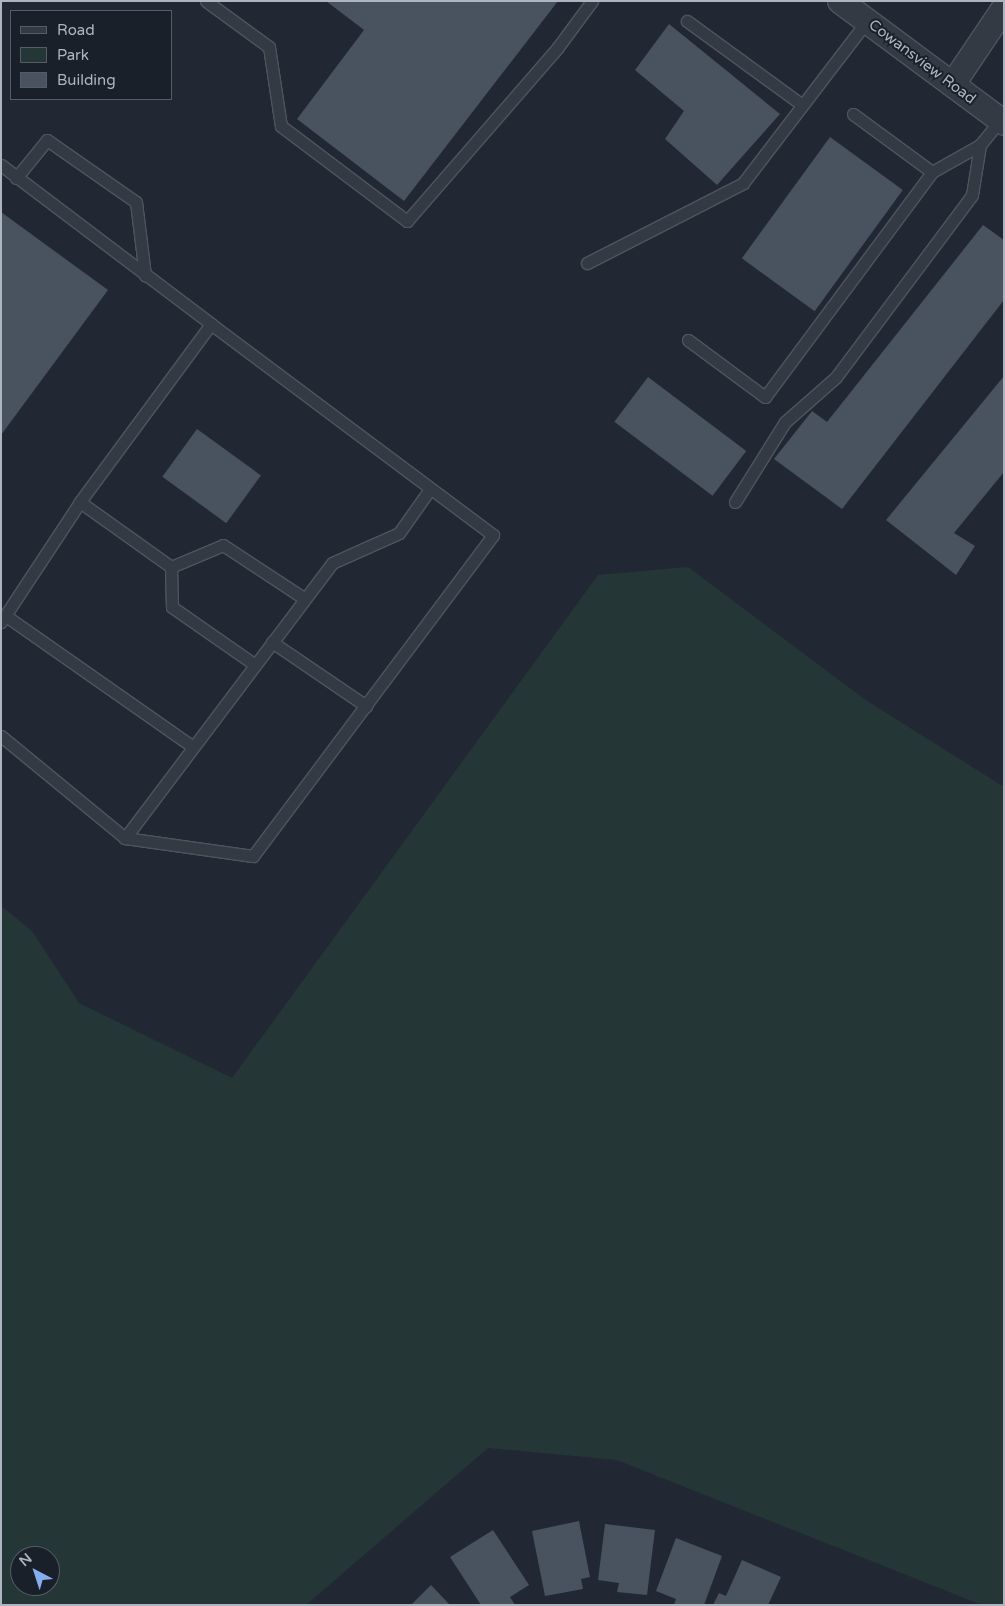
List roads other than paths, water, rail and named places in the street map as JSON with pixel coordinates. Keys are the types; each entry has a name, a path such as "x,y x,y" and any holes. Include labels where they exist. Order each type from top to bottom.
{"street":[{"name":"Cowansview Road","path":"840,1 1002,122"},
{"path":"953,84 1004,8"}],"lane":[{"path":"206,1 269,47 281,126 407,221 558,48 592,1"},
{"path":"687,20 802,105"},
{"path":"588,263 743,183 867,21"},
{"path":"853,114 932,172"},
{"path":"688,340 765,397 932,172 980,145 1002,122"},
{"path":"16,178 47,140 136,202 145,275"},
{"path":"734,502 785,422 836,377 972,195 980,145"},
{"path":"1,165 493,535 253,856 124,838 1,736"},
{"path":"193,748 3,619 80,502 211,324"},
{"path":"124,838 332,563 399,533 430,489"},
{"path":"80,502 171,567"},
{"path":"171,567 223,546 305,598"},
{"path":"171,567 172,607 255,666"},
{"path":"272,642 366,706"}]}
